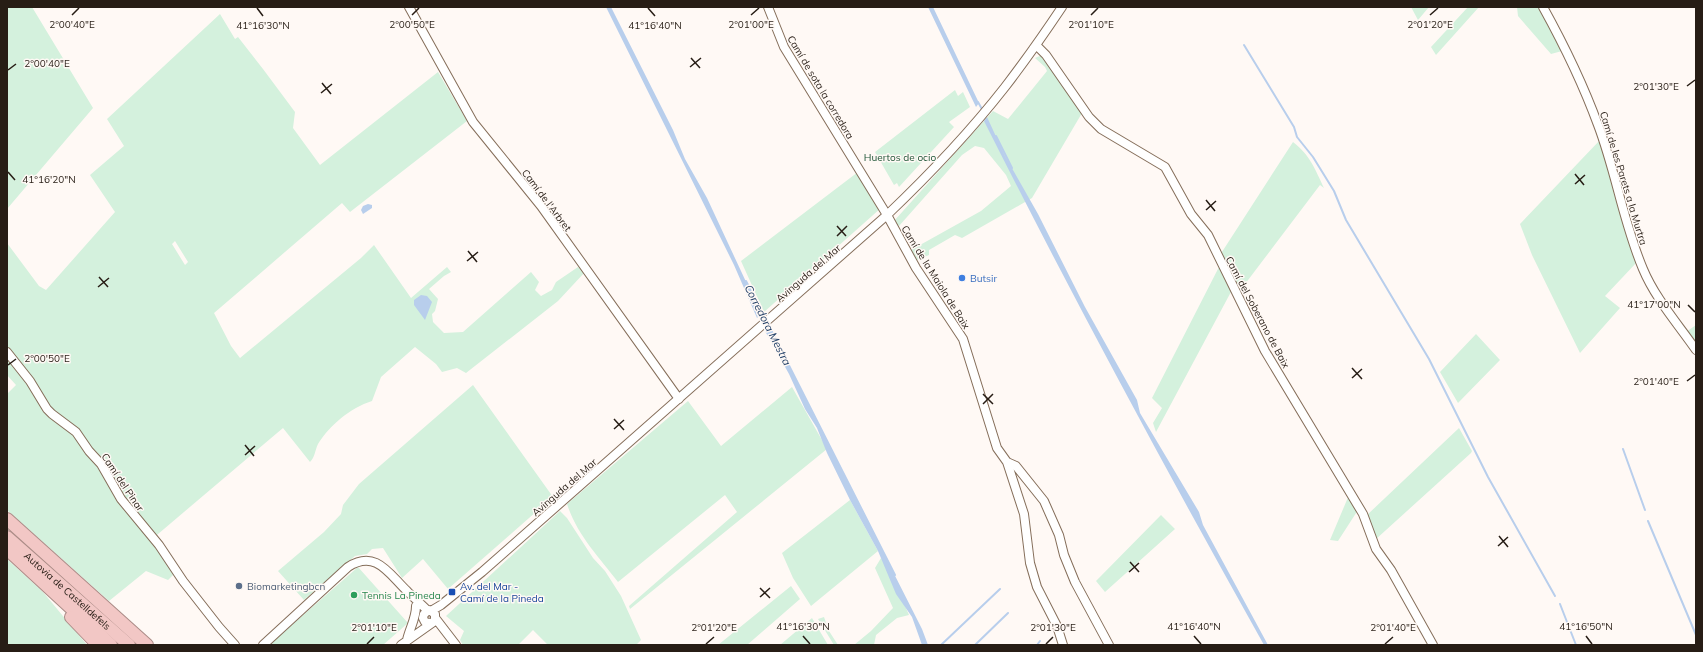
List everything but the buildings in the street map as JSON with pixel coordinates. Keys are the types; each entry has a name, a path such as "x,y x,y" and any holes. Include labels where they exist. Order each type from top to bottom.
{"highway":[{"path":"7,519 147,645"},
{"name":"Autovia de Castelldefels","path":"7,537 129,645"},
{"name":"Autovia de Castelldefels","path":"7,549 111,645"},
{"path":"36,576 79,626 98,645"}],"street":[{"name":"Camí de l'Arbret","path":"409,7 473,122 541,206 679,399"},
{"name":"Camí de sota la corredora","path":"768,7 784,47 887,215"},
{"name":"Avinguda del Mar","path":"404,642 430,617 887,215 948,153 987,109 1036,45 1062,7"},
{"name":"Camí de les Parets a la Murtra","path":"1543,7 1565,47 1598,124 1616,180 1626,222 1643,270 1662,302 1696,350"},
{"name":"Camí del Soberano de Baix","path":"1036,45 1046,55 1089,118 1101,129 1165,167 1191,214 1208,235 1265,351 1362,514 1376,549 1391,570 1433,645"},
{"name":"Camí de la Maiola de Baix","path":"887,215 916,268 963,339 998,448 1007,462 1024,514 1030,563 1037,587 1057,626 1063,645"},
{"name":"Camí del Pinar","path":"7,352 30,381 52,414 76,432 89,451 101,464 115,490 132,514 159,545 183,581 235,645"},
{"path":"1007,462 1016,466 1044,501 1059,535 1064,555 1075,582 1109,645"},
{"path":"263,645 348,567 354,563 370,561 378,564 392,575 456,645"},
{"path":"407,591 416,606 430,617"},
{"path":"404,642 414,624 416,606"}],"green space":[{"path":"7,7 32,7 93,108 7,209"},
{"path":"1411,7 1429,7 1418,20"},
{"path":"1468,7 1479,7 1436,55 1431,47"},
{"path":"1517,7 1539,7 1562,51 1551,54 1518,16"},
{"path":"220,14 235,39 238,37 295,112 293,128 320,165 438,72 467,121 350,212 342,203 214,313 231,346 240,358 361,258 374,245 411,298 447,267 451,272 429,289 438,299 435,311 432,314 433,322 444,333 463,332 531,272 539,282 535,290 541,296 552,290 556,282 578,267 585,272 558,301 466,373 457,368 442,372 436,364 415,347 381,377 372,401 348,413 328,430 318,444 314,456 310,462 283,428 151,540 174,574 168,580 146,571 109,601 7,510 7,394 16,385 7,375 7,243 39,286 46,290 115,212 90,175 124,146 107,119","holes":["175,241 188,262 185,265 172,244"]},
{"path":"1042,55 1082,113 1032,198 962,238 955,235 929,250 929,255 917,260 911,250 981,211 1011,186 1006,175 984,148 975,146 962,155 899,226 894,221 993,111 1008,119 1047,71 1045,67 1035,58"},
{"name":"Huertos de ocio","path":"955,90 958,96 963,92 970,107 949,122 954,127 899,187 897,183 894,185 875,152"},
{"path":"1600,140 1637,262 1605,296 1620,308 1580,353 1532,255 1520,224"},
{"path":"1293,142 1308,157 1324,188 1320,185 1239,292 1220,255"},
{"path":"858,172 881,208 764,312 741,261"},
{"path":"1220,265 1232,290 1156,432 1153,423 1162,408 1152,398"},
{"path":"1696,325 1696,346 1686,332"},
{"path":"1476,334 1500,360 1458,403 1440,372"},
{"path":"473,385 553,497 448,589 423,559 402,578 383,548 372,549 367,554 355,556 304,600 278,571 324,532 341,514 343,505 359,484"},
{"path":"792,387 827,449 630,609 629,606 737,512 725,495 618,582 583,536 571,515 567,504 688,401 721,446"},
{"path":"1459,428 1472,451 1471,453 1375,540 1366,516"},
{"path":"1349,495 1358,510 1338,541 1330,540"},
{"path":"850,500 878,551 811,606 793,578 782,553"},
{"path":"560,511 567,518 593,558 605,571 621,596 641,640 636,645 548,645 533,630 518,645 463,645 460,640 464,631 446,616"},
{"path":"1161,515 1175,529 1105,592 1096,581"},
{"path":"881,558 889,569 909,615 897,618 876,635 874,645 854,645 871,631 893,608 875,568"},
{"path":"7,559 43,592 87,645 7,645"},
{"name":"Tennis La Pineda","path":"358,567 408,623 383,645 269,645"},
{"path":"791,586 800,599 747,645 718,645"},
{"path":"824,617 829,631 838,645 834,645 818,619"},
{"path":"812,618 828,645 780,645"}],"water":[{"path":"606,7 611,7 673,130 685,159 707,198 761,314 757,318 734,265"},
{"path":"928,7 933,7 979,103 976,107"},
{"path":"987,117 1005,156 1038,214 1085,307 1137,400 1140,413 1199,512 1203,525 1268,645 1264,645 1121,384 984,121"},
{"path":"368,204 372,205 372,208 363,214 361,210 363,206"},
{"path":"421,295 427,296 432,302 425,320 414,305 414,300"},
{"path":"769,327 922,629 928,645 922,645 912,617 896,594 878,551 850,500 827,453 817,428 805,409 789,374 765,331"}],"waterway":[{"path":"1244,45 1294,127 1297,137 1313,157 1334,191 1346,220 1429,359 1488,477 1555,596"},
{"path":"978,102 983,111"},
{"path":"996,136 1012,168"},
{"name":"Corredora Mestra","path":"746,281 766,320"},
{"name":"Corredora Mestra","path":"768,324 895,575"},
{"path":"1623,449 1645,510"},
{"path":"1648,521 1696,635"},
{"path":"941,645 1000,589"},
{"path":"1560,604 1576,645"},
{"path":"975,645 1008,613"},
{"path":"1037,645 1040,641"}],"place":[{"name":"Butsir","path":"962,278"},
{"name":"Biomarketingbcn","path":"239,586"},
{"name":"Av. del Mar - Camí de la Pineda","path":"452,592"},
{"name":"Tennis La Pineda","path":"354,595"}]}
